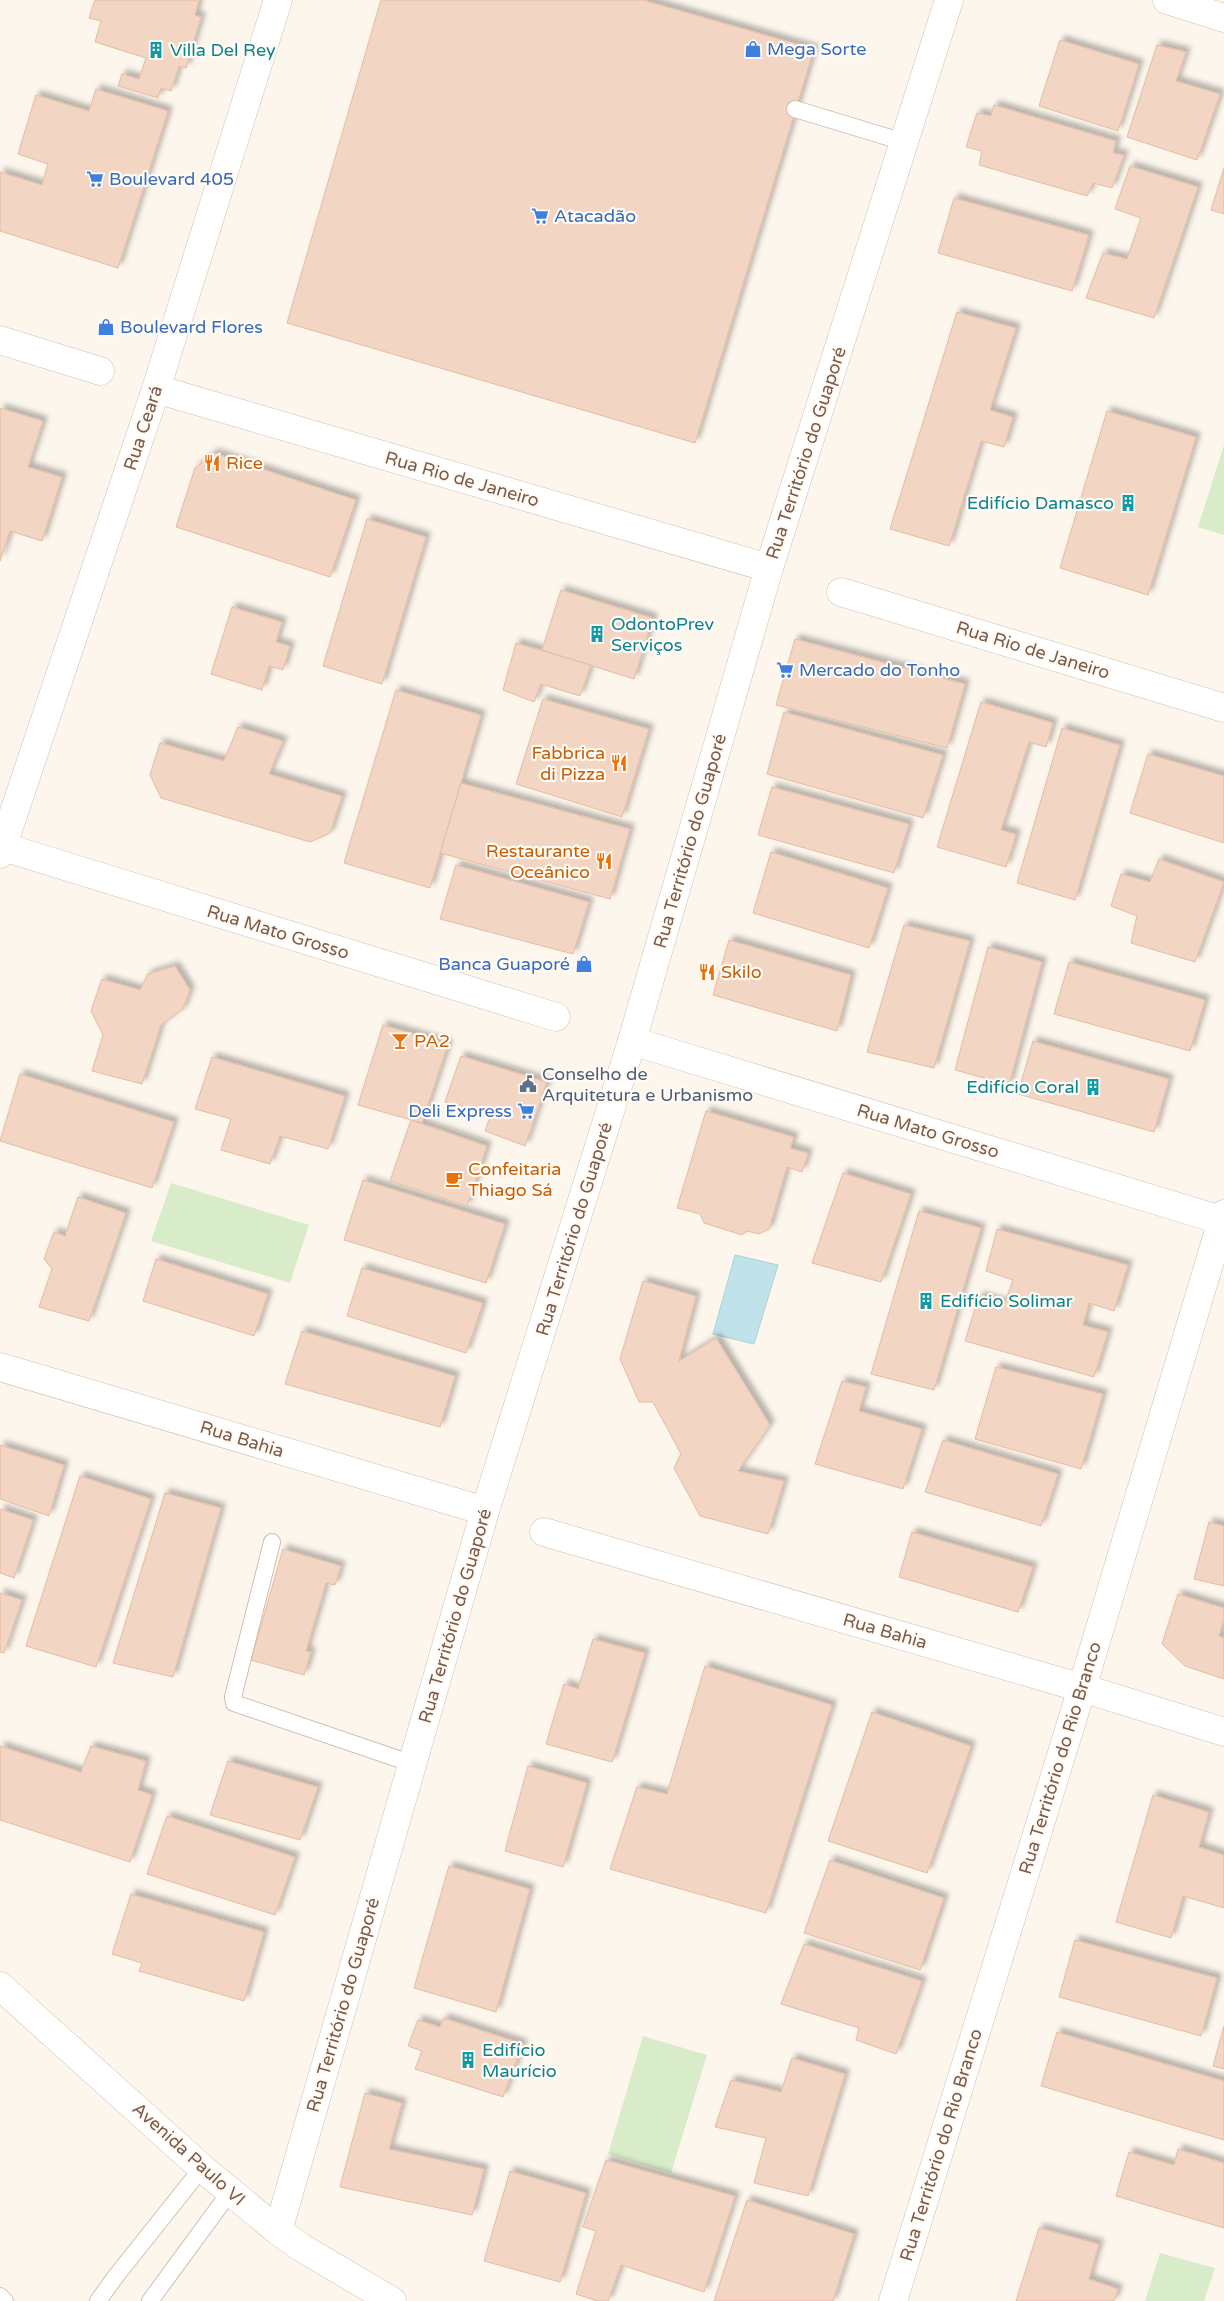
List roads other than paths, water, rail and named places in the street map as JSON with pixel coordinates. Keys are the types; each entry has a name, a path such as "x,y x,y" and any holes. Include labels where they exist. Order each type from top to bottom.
{"street":[{"name":"Rua Ceará","path":"1,849 156,389 278,0"},
{"name":"Rua Território do Guaporé","path":"278,2231 485,1511 632,1041 769,568 949,0"},
{"path":"1167,0 1224,18"},
{"path":"0,340 100,370"},
{"name":"Rua Rio de Janeiro","path":"156,389 769,568"},
{"name":"Rua Rio de Janeiro","path":"841,592 1224,708"},
{"name":"Rua Mato Grosso","path":"1,849 556,1017"},
{"name":"Rua Mato Grosso","path":"632,1041 1223,1218"},
{"name":"Rua Território do Rio Branco","path":"893,2301 1082,1688 1223,1218"},
{"name":"Rua Bahia","path":"0,1367 485,1511"},
{"name":"Rua Bahia","path":"544,1532 1082,1688 1224,1732"},
{"name":"Avenida Paulo VI","path":"0,1986 202,2168 278,2231 302,2248 392,2301"}],"lane":[{"path":"795,109 904,142"},
{"path":"272,1542 233,1697 234,1703 412,1764"},
{"path":"98,2301 202,2168"},
{"path":"150,2301 230,2192"},
{"path":"0,2296 5,2301"}],"water":[{"path":"735,1255 778,1265 754,1344 713,1334"}],"place":[{"name":"Mega Sorte","path":"753,49"},
{"name":"Villa Del Rey","path":"156,50"},
{"name":"Boulevard 405","path":"95,179"},
{"name":"Atacadão","path":"540,216"},
{"name":"Boulevard Flores","path":"106,327"},
{"name":"Rice","path":"212,463"},
{"name":"Edifício Damasco","path":"1128,503"},
{"name":"OdontoPrev Serviços","path":"597,634"},
{"name":"Mercado do Tonho","path":"785,670"},
{"name":"Fabbrica di Pizza","path":"619,763"},
{"name":"Restaurante Oceânico","path":"604,861"},
{"name":"Banca Guaporé","path":"584,964"},
{"name":"Skilo","path":"707,972"},
{"name":"PA2","path":"400,1041"},
{"name":"Conselho de Arquitetura e Urbanismo","path":"528,1084"},
{"name":"Edifício Coral","path":"1093,1087"},
{"name":"Deli Express","path":"526,1111"},
{"name":"Confeitaria Thiago Sá","path":"454,1179"},
{"name":"Edifício Solimar","path":"926,1301"},
{"name":"Edifício Maurício","path":"468,2060"}]}
